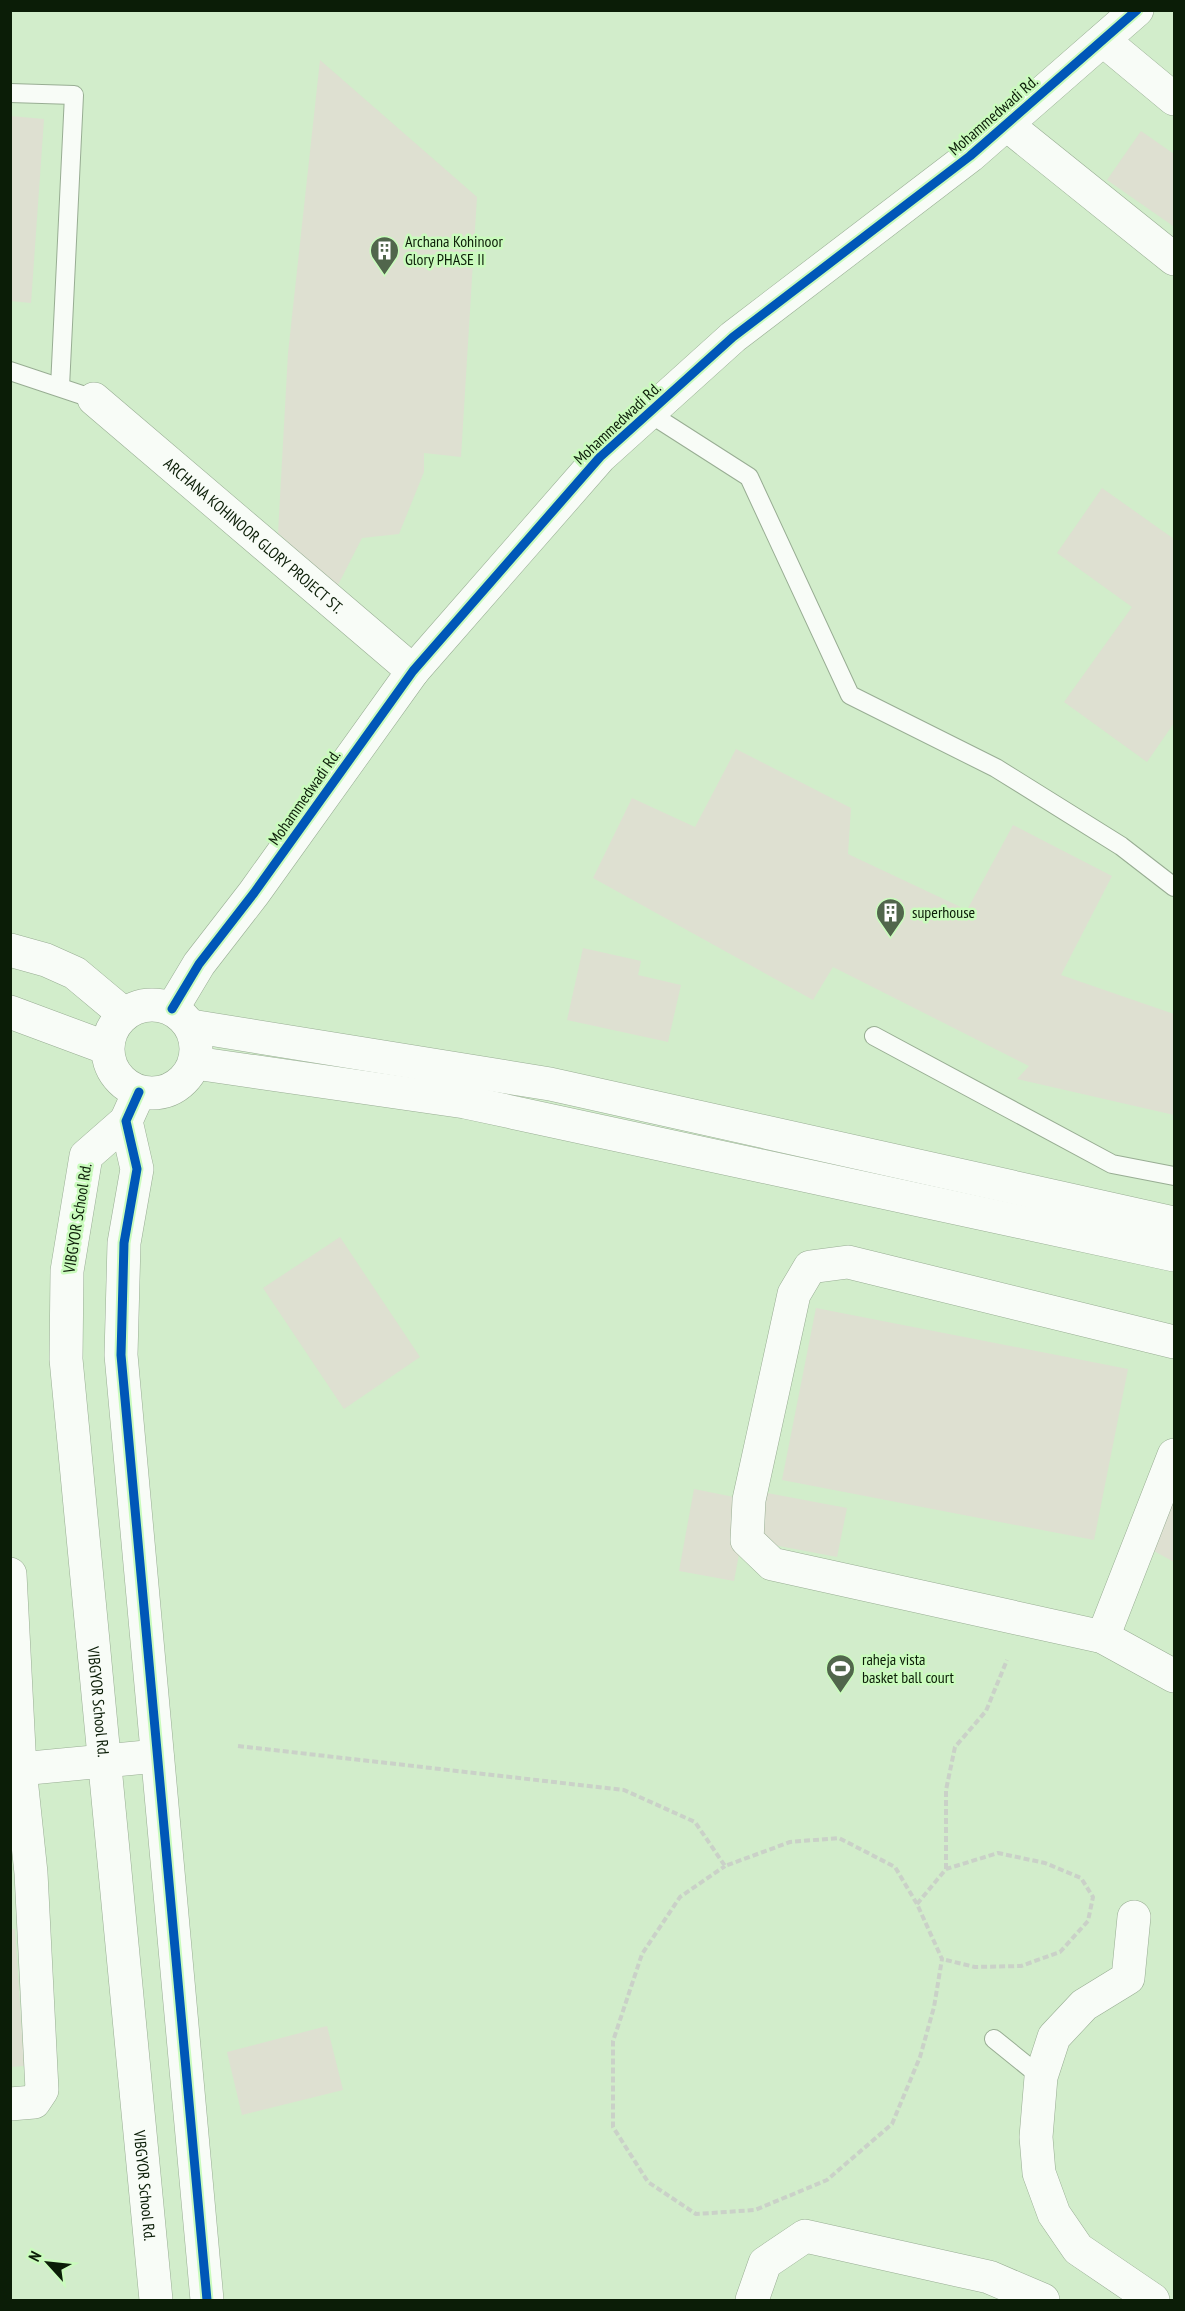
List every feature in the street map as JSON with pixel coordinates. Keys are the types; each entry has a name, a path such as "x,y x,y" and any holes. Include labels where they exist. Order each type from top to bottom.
{"street":[{"name":"Mohammedwadi Rd.","path":"181,1017 199,964 254,893 413,671 600,457 733,337 970,156 1137,10"},
{"path":"1103,40 1174,99"},
{"path":"1006,124 1174,259"},
{"name":"ARCHANA KOHINOOR GLORY PROJECT ST.","path":"94,399 413,671"},
{"path":"10,950 46,960 75,973 124,1014"},
{"path":"181,1017 195,1037 195,1063 188,1075 179,1084 166,1091 153,1094 139,1092 122,1083 111,1067 107,1048 112,1029 124,1014 139,1006 156,1004 181,1017 550,1084 1174,1222"},
{"path":"10,1012 107,1048"},
{"path":"195,1063 465,1102 1174,1255"},
{"path":"139,1092 126,1121 137,1169 124,1243 121,1354 207,2301"},
{"name":"VIBGYOR School Rd.","path":"126,1121 86,1156 67,1271 66,1359 156,2301"},
{"path":"1174,1342 848,1262 810,1267 794,1294 749,1500 747,1540 772,1564 1103,1637 1174,1676"},
{"path":"1103,1637 1174,1455"},
{"path":"10,1575 13,1671 20,1769 21,1874 42,2090 34,2102 10,2104"},
{"path":"20,1769 157,1756"},
{"path":"1134,1917 1128,1978 1084,2005 1054,2037 1041,2077 1036,2137 1039,2173 1054,2214 1078,2249 1153,2301"},
{"path":"752,2301 765,2263 805,2236 989,2277 1043,2301"}],"lane":[{"path":"10,93 74,95 60,387"},
{"path":"10,371 94,399"},
{"path":"649,412 749,477 850,694 996,768 1121,846 1174,887"},
{"path":"874,1036 1112,1164 1174,1176"},
{"path":"994,2039 1041,2077"}],"path":[{"path":"946,1869 946,1790 955,1747 986,1711 1007,1660"},
{"path":"238,1746 624,1790 695,1822 725,1866"},
{"path":"839,1838 895,1867 917,1904 942,1959 934,2007 920,2058 892,2124 827,2180 755,2210 696,2214 648,2182 613,2127 614,2041 642,1954 680,1897 725,1866 790,1842 839,1838"},
{"path":"917,1904 946,1869 998,1853 1045,1863 1082,1878 1093,1897 1088,1921 1060,1952 1021,1966 975,1967 942,1959"}],"building":[{"name":"Archana Kohinoor Glory PHASE II","path":"320,60 477,197 461,457 424,453 424,472 399,534 362,538 337,587 278,533 288,353"},
{"path":"10,116 44,119 31,303 10,301"},
{"path":"1141,131 1174,154 1173,226 1107,180"},
{"path":"1102,488 1174,539 1174,723 1147,762 1064,702 1132,607 1057,553"},
{"name":"superhouse","path":"736,749 851,808 848,854 967,910 1013,825 1112,876 1061,975 1174,1014 1174,1115 1017,1079 1029,1066 833,967 813,1000 593,878 632,798 695,827"},
{"path":"583,948 641,961 638,975 681,985 668,1042 567,1020"},
{"path":"340,1237 420,1357 344,1409 263,1288"},
{"path":"816,1308 1128,1369 1094,1540 782,1480"},
{"path":"1174,1486 1174,1562 1143,1545"},
{"path":"694,1489 749,1500 734,1581 679,1571"},
{"path":"756,1491 847,1508 837,1557 747,1540"},
{"path":"10,1929 15,1929 24,2066 10,2067"},
{"path":"327,2026 343,2090 242,2115 227,2052"}],"cycle path":[{"path":"172,1009 199,964 254,893 413,671 600,457 733,337 970,156 1137,10"},
{"path":"139,1092 126,1121 137,1169 124,1243 121,1355 207,2300"}],"place":[{"name":"Archana Kohinoor Glory PHASE II","path":"384,276"},
{"name":"superhouse","path":"891,938"},
{"name":"raheja vista basket ball court","path":"841,1694"}]}
